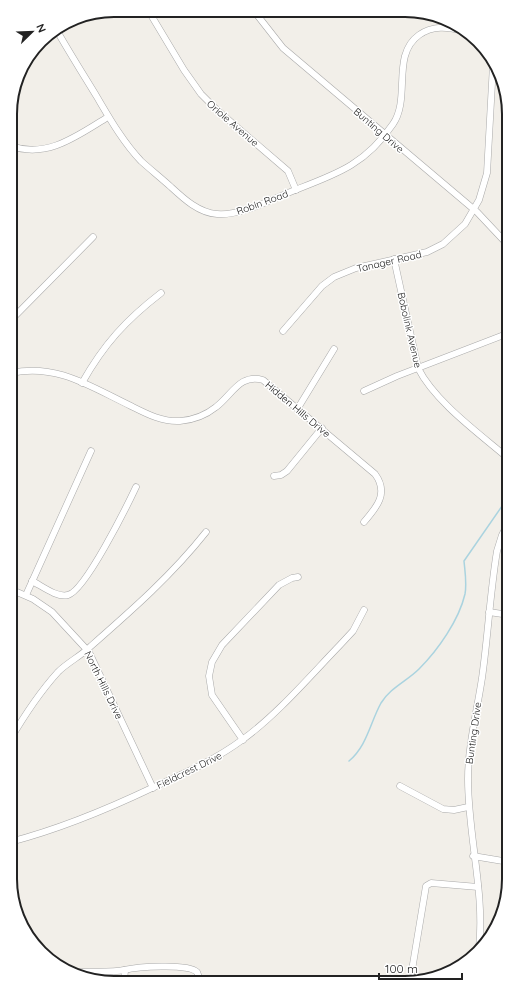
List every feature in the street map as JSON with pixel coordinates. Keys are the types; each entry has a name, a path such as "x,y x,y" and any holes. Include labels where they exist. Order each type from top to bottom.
{"street":[{"name":"Oriole Avenue","path":"152,17 201,94 217,110 288,171 296,190"},
{"name":"Bunting Drive","path":"259,17 283,48 473,209 502,239"},
{"name":"Robin Road","path":"59,34 108,117 141,161 186,200 206,212 223,214 237,212 296,190 353,165 370,151 396,120 401,107 404,58 411,43 422,33 432,28 450,28"},
{"name":"Tanager Road","path":"282,331 309,299 334,277 348,271 419,255 443,244 460,230 482,191 487,173 493,72"},
{"path":"17,148 27,150 49,149 58,146 108,117"},
{"path":"17,314 93,237"},
{"name":"Bobolink Avenue","path":"394,260 418,368 435,394 502,453"},
{"path":"82,382 101,351 113,336 161,293"},
{"path":"364,392 418,368 502,336"},
{"path":"298,408 334,349"},
{"name":"Hidden Hills Drive","path":"17,372 45,370 82,382 151,416 164,420 184,420 209,412 223,401 238,384 250,379 259,379 268,383 375,474 380,481 382,490 380,501 364,522"},
{"path":"274,476 281,475 287,471 322,428"},
{"path":"26,595 91,451"},
{"path":"32,581 59,594 67,596 74,593 91,569 110,537 136,488"},
{"path":"17,729 31,708 58,673 71,660 87,650 169,576 206,532"},
{"name":"Bunting Drive","path":"479,941 480,920 478,886 468,807 468,764 485,656 496,551 502,535"},
{"path":"243,740 212,695 209,676 212,662 222,645 280,585 292,578 298,577"},
{"name":"North Hills Drive","path":"17,592 26,595 52,612 87,650 108,689 153,788"},
{"name":"Fieldcrest Drive","path":"17,840 68,824 153,788 206,763 243,740 256,730 344,642 353,631 364,610"},
{"path":"489,612 502,614"},
{"path":"400,786 443,809 454,810 468,807"},
{"path":"473,856 502,861"},
{"path":"411,976 426,886 431,883 478,886"},
{"path":"85,972 125,970 135,968 192,968 200,976"},
{"path":"124,976 125,970"}],"waterway":[{"path":"349,761 364,741 381,703 389,693 419,669 447,634 458,614 465,594 466,582 464,561 502,506"}]}
